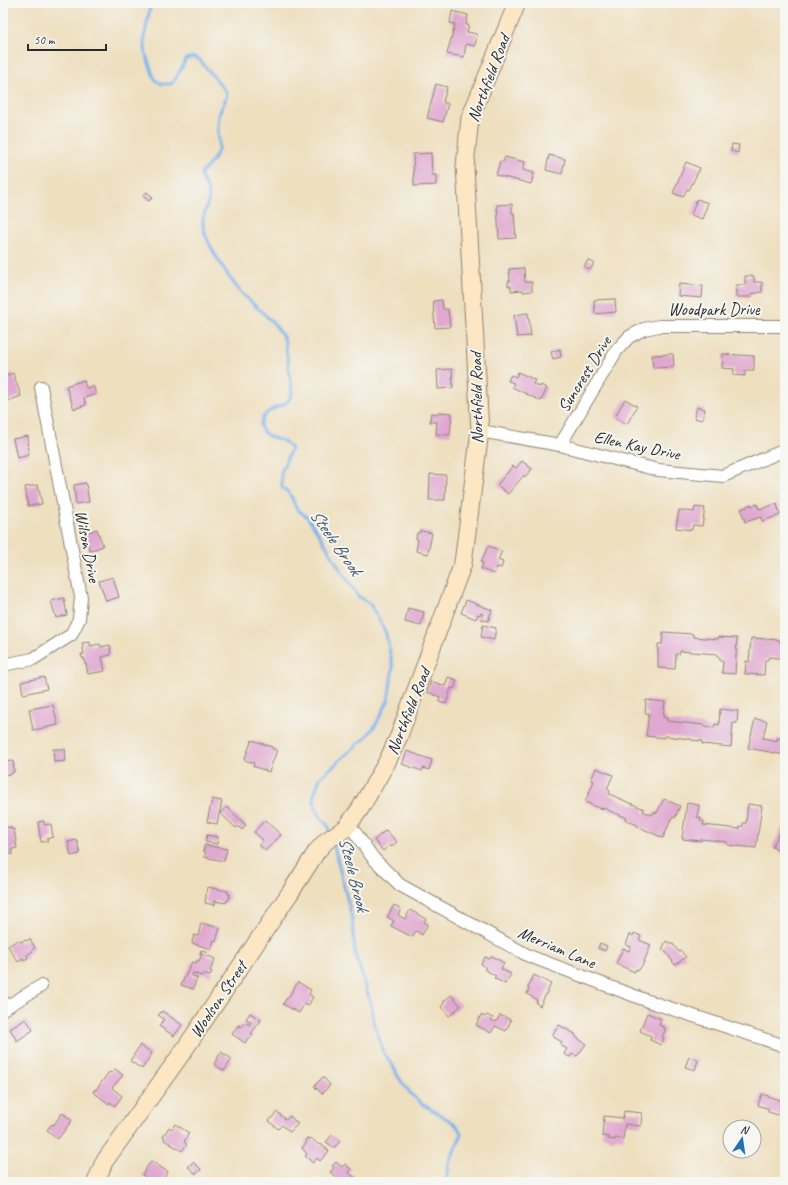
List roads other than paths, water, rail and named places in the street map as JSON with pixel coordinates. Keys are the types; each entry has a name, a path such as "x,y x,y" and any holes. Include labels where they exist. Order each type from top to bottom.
{"street":[{"name":"Northfield Road","path":"339,832 368,797 387,762 399,736 463,564 480,431 465,166 470,118 517,3"},
{"name":"Woodpark Drive","path":"644,330 659,326 785,326"},
{"name":"Suncrest Drive","path":"560,446 617,350 629,337 644,330"},
{"name":"Wilson Drive","path":"3,664 33,659 71,635 79,619 81,597 41,387"},
{"name":"Ellen Kay Drive","path":"480,431 560,446 658,470 723,476 785,450"},
{"name":"Merriam Lane","path":"339,832 373,858 400,885 529,956 648,1001 785,1046"},
{"name":"Woolson Street","path":"96,1182 104,1162 182,1052 317,851 339,832"},
{"path":"3,1009 41,986"}],"waterway":[{"name":"Steele Brook","path":"151,3 144,38 146,55 155,80 162,84 171,84 175,80 186,59 193,57 199,59 227,93 218,120 218,150 211,163 201,173 202,179 209,192 203,225 212,249 233,283 276,326 285,341 292,392 285,404 265,415 260,426 263,432 267,435 287,443 291,449 281,473 282,488 291,496 296,508 308,518 358,596 370,604 386,634 393,667 388,701 375,726 367,736 320,778 314,795 314,805 321,818 329,827 330,832"},
{"name":"Steele Brook","path":"333,843 352,918 355,953 371,1004 374,1023 384,1054 411,1094 422,1104 454,1123 461,1134 449,1162 447,1178 449,1182"}]}
